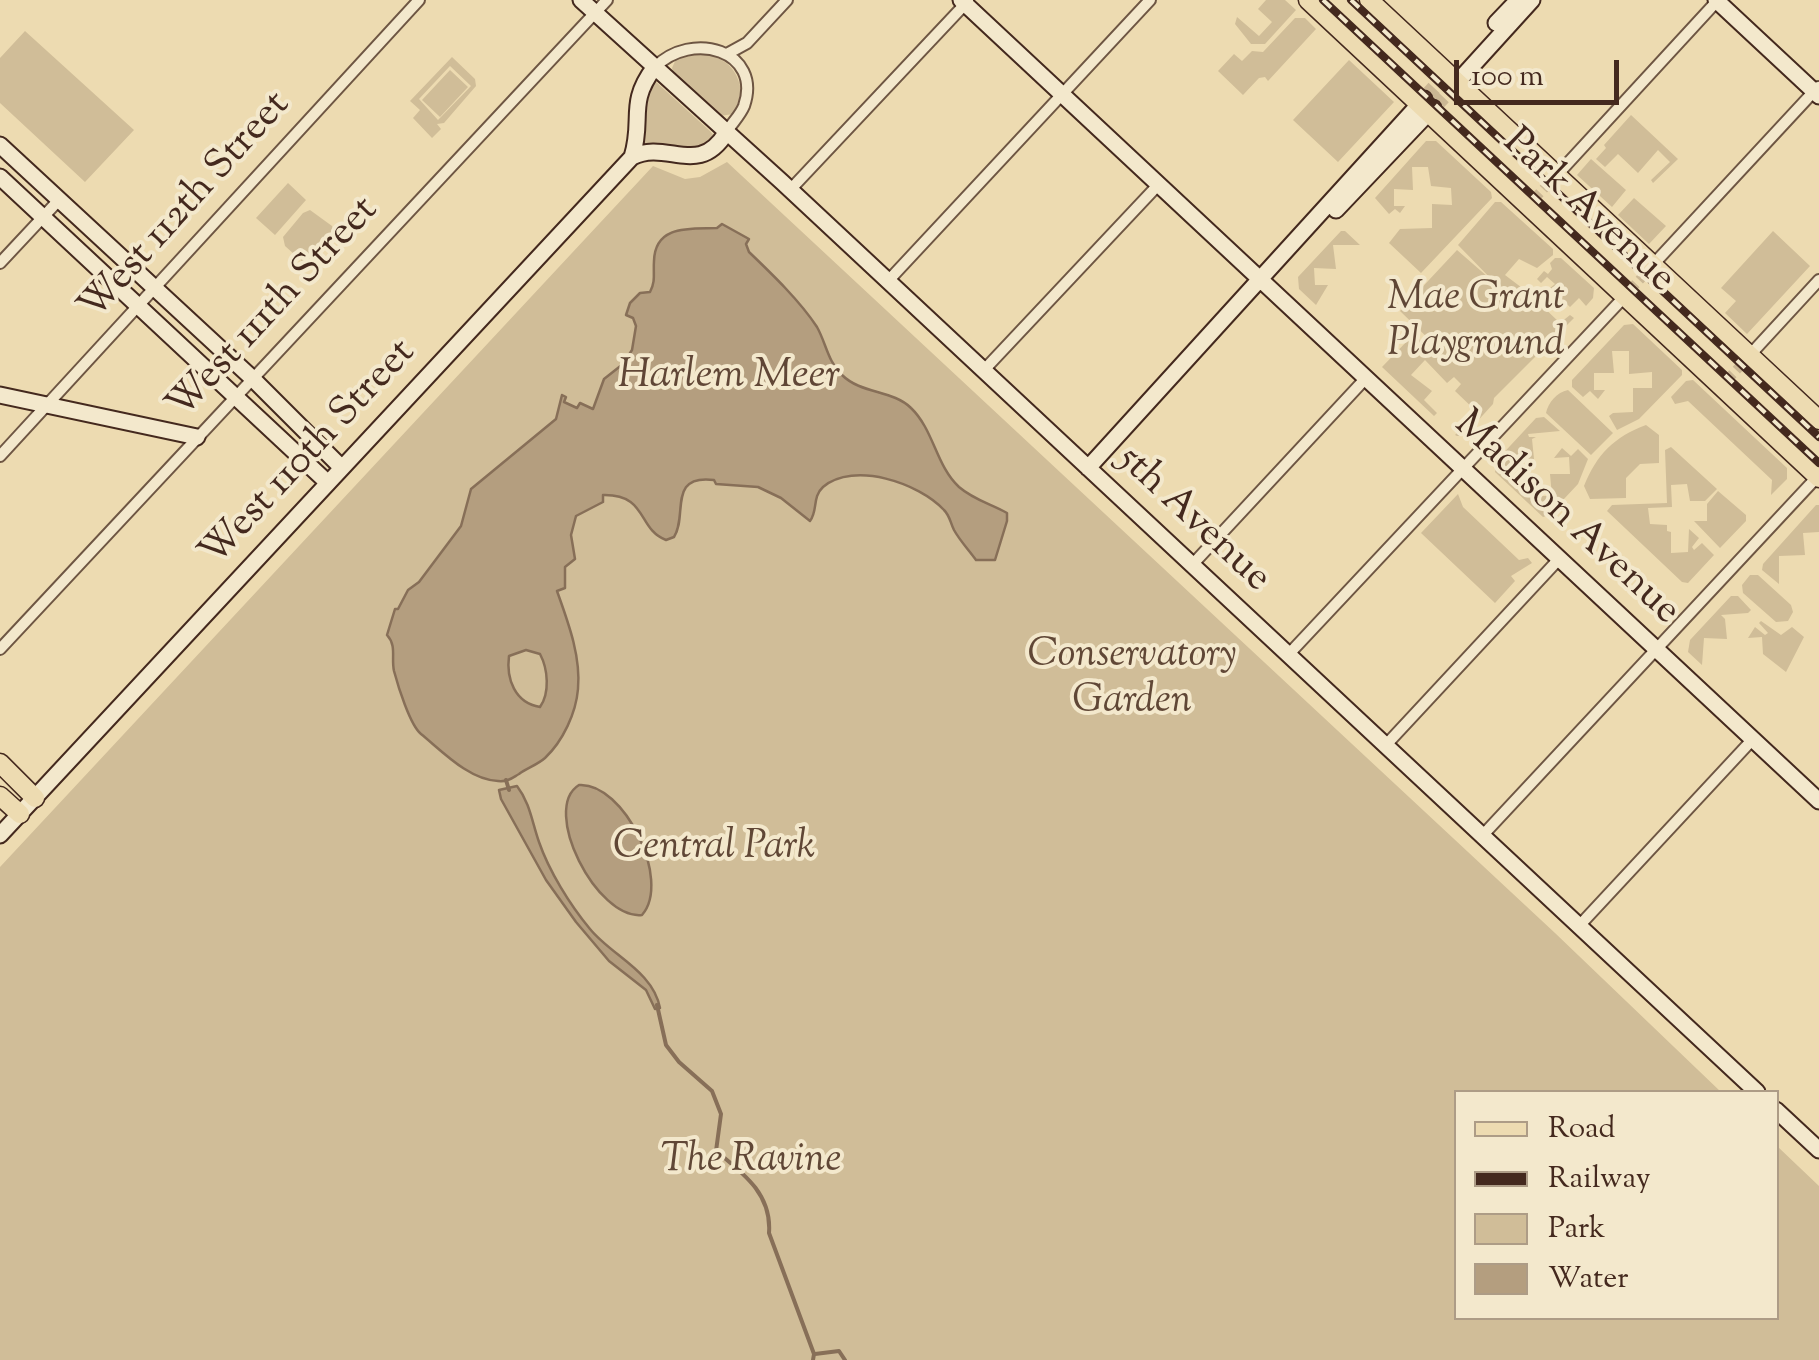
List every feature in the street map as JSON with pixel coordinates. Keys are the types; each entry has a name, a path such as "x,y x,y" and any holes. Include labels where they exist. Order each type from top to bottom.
{"main road":[{"name":"5th Avenue","path":"581,0 1756,1090"},
{"name":"Park Avenue","path":"1308,0 1627,293 1818,476"},
{"name":"Park Avenue","path":"1369,0 1554,178 1819,420"},
{"path":"1450,80 1518,0"},
{"path":"1450,80 1532,0"},
{"path":"1717,0 1817,91"},
{"name":"Madison Avenue","path":"965,1 1819,801"},
{"path":"654,68 637,98 638,134 632,157 656,151 698,156 718,145 726,133"},
{"path":"1088,468 1271,265 1426,106"},
{"path":"0,146 252,378 342,468"},
{"name":"West 110th Street","path":"0,835 632,157"},
{"path":"0,177 328,483"},
{"path":"0,395 197,437"},
{"path":"0,762 35,798"},
{"path":"0,796 20,814"},
{"path":"1779,1113 1819,1150"}],"street":[{"name":"West 112th Street","path":"0,456 419,0"},
{"name":"West 111th Street","path":"0,649 608,0"},
{"path":"727,54 747,43 788,0"},
{"path":"888,281 1150,0"},
{"path":"1554,178 1717,0"},
{"path":"790,190 965,1"},
{"path":"654,68 664,58 689,48 710,47 727,54 743,76 746,95 744,107 726,133"},
{"path":"1651,267 1817,91"},
{"path":"984,370 1158,184"},
{"path":"0,263 58,201"},
{"path":"1748,358 1819,280"},
{"path":"1288,655 1627,293"},
{"path":"1192,565 1366,378"},
{"path":"1482,836 1818,476"},
{"path":"1386,746 1560,558"},
{"path":"1579,926 1753,739"}],"green space":[{"path":"1266,0 1285,0 1296,10 1265,44 1251,44 1235,24 1237,17 1259,36 1272,22 1258,9"},
{"path":"1295,18 1305,18 1316,29 1268,81 1259,78 1243,95 1218,71 1234,54 1242,61 1252,51 1263,52"},
{"path":"25,31 134,130 85,182 0,103 0,58"},
{"path":"691,51 719,59 737,76 742,96 733,114 720,116 674,74 672,68 677,57"},
{"path":"452,57 475,79 476,86 444,123 437,124 441,129 432,138 413,118 420,110 410,101","holes":["450,66 471,86 438,120 419,99"]},
{"path":"1349,60 1394,102 1338,162 1293,120"},
{"path":"450,70 468,87 440,117 422,100"},
{"path":"655,81 715,137 687,148 642,145 644,98"},
{"path":"1631,115 1678,159 1653,183 1651,180 1670,162 1658,150 1638,173 1618,154 1605,167 1596,159"},
{"path":"1426,141 1436,141 1491,192 1492,198 1421,273 1389,243 1400,229 1432,228 1432,204 1452,205 1451,188 1431,186 1428,167 1412,167 1413,190 1394,189 1394,206 1405,206 1400,213 1395,209 1389,214 1375,198"},
{"path":"1591,159 1626,190 1612,207 1577,175"},
{"name":"Central Park","path":"727,162 1719,1090 1454,1090 1454,1320 1779,1320 1779,1148 1819,1186 1819,1360 0,1360 0,867 653,166 685,179 700,177"},
{"path":"288,183 306,200 275,235 256,218"},
{"path":"1634,198 1666,226 1649,244 1618,215"},
{"name":"Mae Grant Playground","path":"1495,202 1501,202 1553,249 1553,255 1537,268 1519,259 1505,275 1530,294 1525,300 1532,307 1538,302 1560,323 1570,315 1574,318 1494,398 1464,436 1457,436 1477,412 1455,391 1461,384 1454,377 1447,383 1425,360 1411,375 1432,391 1424,400 1437,413 1434,416 1382,367 1411,337 1417,337 1428,347 1435,345 1400,311 1457,250 1496,284 1458,245"},
{"path":"310,210 332,226 335,236 315,260 304,263 285,246 283,237"},
{"path":"1341,231 1360,245 1333,245 1336,269 1314,268 1315,285 1328,285 1316,305 1299,289 1298,277"},
{"path":"1773,231 1810,266 1747,334 1725,313 1736,301 1721,288"},
{"path":"1555,258 1561,258 1594,288 1593,298 1586,306 1579,298 1570,307 1550,288 1555,284 1547,277 1541,283 1537,279 1544,271 1548,274"},
{"path":"1633,324 1682,370 1682,375 1639,419 1617,430 1609,416 1633,412 1633,388 1652,388 1652,372 1629,374 1629,351 1612,351 1614,373 1594,373 1594,390 1605,390 1598,399 1590,391 1583,397 1572,387 1572,380 1624,325"},
{"path":"1693,380 1787,468 1787,479 1771,495 1772,480 1688,401 1675,404 1671,397 1686,381"},
{"path":"1568,390 1613,433 1591,455 1546,413 1554,398"},
{"path":"1544,417 1560,431 1528,434 1536,437 1532,439 1534,459 1512,458 1512,475 1535,474 1535,496 1552,496 1550,474 1570,474 1569,457 1554,458 1562,448 1571,456 1578,449 1588,459 1578,484 1543,517 1495,472 1497,460 1536,418"},
{"path":"1646,425 1659,435 1659,463 1640,464 1626,478 1626,498 1590,499 1584,486 1601,456 1616,441"},
{"path":"1671,447 1717,489 1705,501 1690,501 1687,484 1671,485 1672,507 1648,508 1650,524 1667,525 1671,532 1671,553 1688,552 1689,529 1699,538 1694,550 1702,543 1714,555 1688,583 1682,582 1607,511 1612,505 1667,503 1665,450"},
{"path":"1718,491 1746,515 1746,521 1720,548 1694,521 1707,521 1707,504"},
{"path":"1458,494 1463,507 1519,560 1528,558 1532,563 1511,576 1515,581 1495,603 1421,533"},
{"path":"1816,505 1819,532 1803,533 1805,555 1779,556 1779,584 1762,570 1763,564"},
{"path":"1750,575 1758,575 1791,605 1793,612 1788,621 1776,622 1743,593 1742,585"},
{"path":"1731,596 1738,596 1751,610 1721,615 1727,639 1704,638 1702,665 1688,652 1690,640"},
{"path":"1761,621 1781,635 1792,627 1804,637 1786,672 1763,654 1762,637 1748,638 1755,627 1765,635 1768,633"}],"water":[{"name":"Harlem Meer","path":"722,224 749,239 749,252 810,317 842,375 858,386 904,402 919,417 945,469 959,487 1007,513 995,560 976,560 956,534 946,512 933,500 903,484 868,476 836,479 823,487 810,521 781,498 758,487 699,480 684,490 678,528 674,537 666,540 650,528 628,500 603,495 603,502 576,516 571,535 575,559 565,567 565,588 557,591 578,664 577,698 568,726 545,758 512,778 498,781 477,776 447,756 413,722 396,678 393,648 387,635 395,609 461,526 471,489 556,419 562,395 566,397 564,402 577,408 580,403 593,409 604,379 623,364 632,350 636,326 633,318 626,315 630,303 640,293 650,292 656,249 661,240 676,231 717,228","holes":["526,650 540,654 547,681 540,707 518,695 508,665 509,656"]},
{"path":"579,785 596,788 612,799 639,836 651,880 650,900 642,915 625,912 608,900 579,861 566,816 569,798"},
{"path":"517,786 528,806 543,853 568,899 599,939 641,974 660,1008 655,1009 646,990 609,961 546,880 501,799 499,790"}],"waterway":[{"path":"506,780 509,790"},
{"path":"657,1005 666,1045 712,1091 721,1114 716,1151 754,1186 766,1207 769,1233 813,1360"},
{"path":"815,1354 839,1351 845,1360"}],"tunnel":[{"path":"1424,99 1443,78"},
{"path":"1433,108 1453,87"},
{"path":"1533,200 1551,181"},
{"path":"1629,291 1649,270"},
{"path":"1726,381 1746,360"}],"railway":[{"path":"1323,0 1819,463"},
{"path":"1351,0 1819,437"}],"park label":[{"name":"Conservatory Garden","path":"1132,681"},
{"name":"The Ravine","path":"751,1163"}]}
